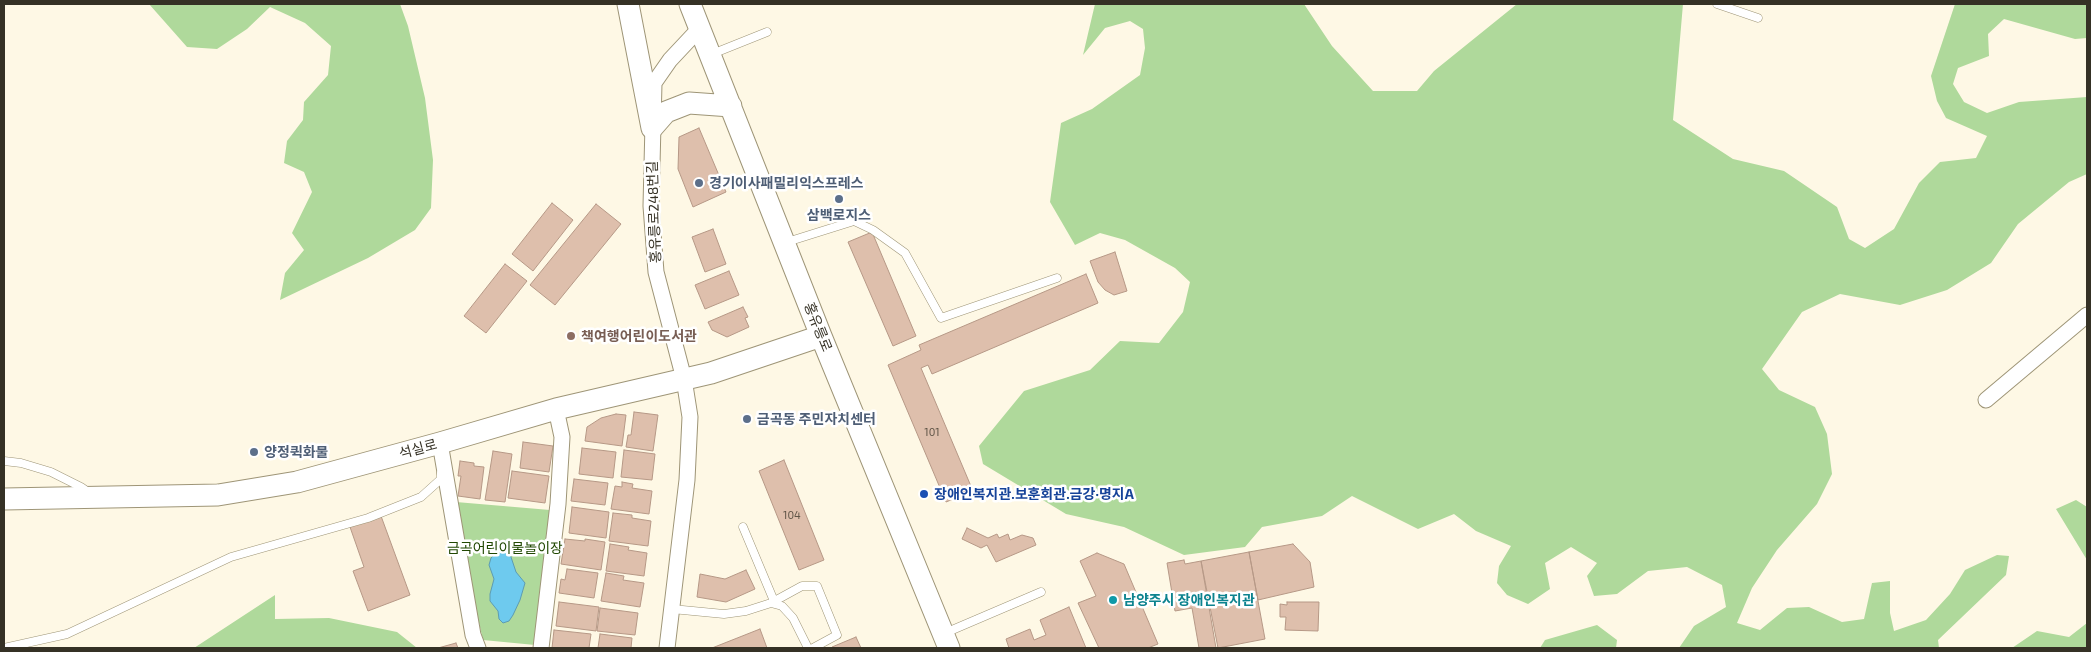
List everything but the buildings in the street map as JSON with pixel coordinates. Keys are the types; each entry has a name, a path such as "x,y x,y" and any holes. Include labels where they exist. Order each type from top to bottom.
{"street":[{"path":"628,4 652,128"},
{"name":"홍유릉로","path":"690,4 821,336 946,641"},
{"name":"홍유릉로248번길","path":"667,648 687,480 690,417 684,379 656,272 651,206 654,83 670,60 700,28"},
{"path":"652,128 666,112 689,103 731,106"},
{"path":"1986,400 2087,315"},
{"name":"석실로","path":"4,499 226,493 297,482 556,409 711,373 821,336"},
{"path":"541,648 558,504 562,437 556,409"},
{"path":"440,443 473,635 478,648"}],"lane":[{"path":"1718,4 1758,18"},
{"path":"710,54 767,32"},
{"path":"785,243 854,221 873,230 905,253 941,318 1057,278"},
{"path":"4,648 67,634 231,557 368,518 420,496 440,479 440,443"},
{"path":"4,461 21,463 51,472 81,487 96,498"},
{"path":"744,527 772,602 782,606 793,618 808,648"},
{"path":"672,609 724,614 746,611 772,602 802,586 817,586 838,635 813,648"},
{"path":"946,641 1041,592"}],"green space":[{"path":"149,4 400,4 408,26 425,98 433,160 431,208 415,230 368,258 280,300 285,273 304,250 292,233 312,192 304,172 284,163 287,141 303,120 304,102 328,75 331,46 305,23 270,7 247,29 217,49 187,47"},
{"path":"1095,4 1304,4 1332,46 1373,91 1417,91 1434,71 1517,4 1683,4 1673,120 1733,159 1784,171 1837,207 1849,239 1865,248 1894,229 1919,183 1940,162 1976,158 1987,136 1946,118 1937,101 1931,76 1955,4 2087,4 2087,38 2075,39 2004,19 1988,34 1989,56 1958,68 1953,84 1964,102 1987,113 2019,102 2087,97 2087,174 2069,182 2018,224 1991,263 1947,290 1900,305 1840,294 1802,312 1762,369 1779,390 1815,407 1827,434 1832,474 1817,504 1777,550 1752,588 1737,623 1760,630 1787,608 1809,607 1842,622 1864,619 1872,583 1890,581 1890,613 1894,631 1926,620 1950,594 1965,570 1997,555 2009,556 2006,575 1938,640 1939,648 1679,648 1694,626 1726,607 1722,585 1687,567 1648,571 1617,594 1594,596 1587,576 1597,563 1571,547 1545,563 1550,589 1528,604 1507,595 1497,583 1499,566 1511,546 1476,531 1454,514 1418,529 1352,496 1322,516 1262,527 1245,547 1184,555 1124,527 1066,514 983,464 979,446 1024,391 1090,370 1120,341 1159,343 1183,312 1190,282 1175,268 1125,240 1100,233 1075,245 1050,202 1061,123 1092,109 1140,75 1145,48 1143,29 1130,21 1105,28 1083,55"},
{"path":"2076,500 2087,507 2087,560 2056,509"},
{"name":"금곡어린이물놀이장","path":"456,502 550,510 535,645 483,640 467,572"},
{"path":"275,595 275,619 329,618 397,632 417,648 194,648"},
{"path":"2087,623 2087,648 2012,648 2037,631 2069,637"},
{"path":"1597,625 1617,640 1616,648 1540,648 1545,640"}],"water":[{"path":"502,551 510,554 516,572 525,583 513,615 509,621 503,623 499,619 498,611 490,601 494,579 489,565 491,558 496,553"}],"place":[{"name":"경기이사패밀리익스프레스","path":"699,183"},
{"name":"삼백로지스","path":"839,199"},
{"name":"책여행어린이도서관","path":"571,336"},
{"name":"금곡동 주민자치센터","path":"747,419"},
{"name":"양정퀵화물","path":"254,452"},
{"name":"장애인복지관.보훈회관.금강·명지A","path":"924,494"},
{"name":"남양주시 장애인복지관","path":"1113,600"}]}
